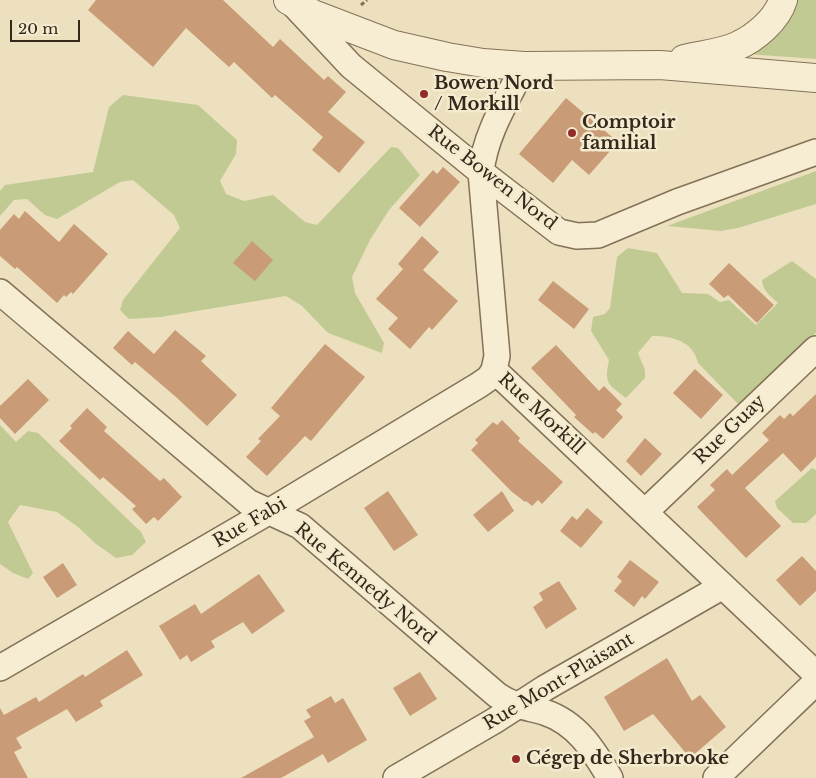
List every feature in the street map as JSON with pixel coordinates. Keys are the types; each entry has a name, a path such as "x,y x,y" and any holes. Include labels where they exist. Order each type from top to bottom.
{"street":[{"path":"660,64 736,46 757,34 771,20 783,0"},
{"name":"Rue Bowen Nord","path":"289,1 313,14 394,46 474,61 524,66 660,64 816,78"},
{"name":"Rue Bowen Nord","path":"289,1 351,66 481,172 559,232 577,236 598,235 677,202 816,152"},
{"name":"Rue Morkill","path":"524,66 488,138 482,157 481,172 497,356 494,370 816,674"},
{"name":"Rue Kennedy Nord","path":"0,292 248,502 300,526 497,695 518,706 563,720 576,730 588,744 610,778"},
{"name":"Rue Guay","path":"645,512 816,349"},
{"name":"Rue Fabi","path":"0,668 270,511 479,385 489,378 494,370"},
{"name":"Rue Mont-Plaisant","path":"396,778 545,688 723,586"},
{"path":"716,778 816,682"}],"green space":[{"path":"796,0 816,0 816,59 748,54"},
{"path":"123,95 198,105 237,140 236,154 220,181 226,194 244,201 273,195 305,222 317,225 391,147 398,148 420,175 389,210 370,240 352,277 355,293 384,343 382,353 328,333 302,306 286,296 161,317 129,319 120,310 123,300 180,228 174,215 133,180 120,182 57,219 45,215 27,199 14,200 0,216 0,191 5,185 93,172 109,107"},
{"path":"816,171 816,204 738,228 721,231 667,226"},
{"path":"628,248 657,253 682,293 708,294 720,302 729,300 756,325 778,303 765,290 762,280 792,261 816,279 816,333 740,406 698,363 692,349 687,345 667,337 652,336 638,353 645,370 645,378 626,398 609,383 607,374 609,360 591,331 593,317 605,314 610,308 617,257"},
{"path":"0,425 16,442 28,431 38,433 141,532 146,542 132,555 116,558 57,512 20,505 8,522 33,573 28,579 13,573 0,564"},
{"path":"812,468 816,470 816,514 806,523 793,523 777,508 775,501"}],"building":[{"path":"96,0 223,0 273,47 280,39 324,80 328,76 346,92 328,112 365,142 339,173 312,150 323,137 275,95 272,98 234,62 229,67 186,28 153,67 88,10"},
{"name":"Comptoir familial","path":"566,98 618,142 589,175 572,160 553,183 519,154"},
{"path":"443,167 460,182 420,227 399,208 433,170 437,174"},
{"path":"25,211 59,242 74,224 108,254 73,294 71,292 66,297 64,295 57,303 17,267 15,269 0,256 0,230 14,214 19,219"},
{"path":"422,236 439,252 423,270 458,301 432,330 429,327 410,349 388,329 398,318 376,299 403,269 398,264"},
{"path":"252,241 273,260 255,281 233,263"},
{"path":"729,263 774,305 757,323 728,295 724,298 709,284"},
{"path":"553,281 589,309 574,329 538,300"},
{"path":"175,330 206,356 201,361 237,395 207,426 135,362 132,365 113,348 128,331 154,354"},
{"path":"325,344 365,377 311,441 305,436 267,476 246,457 261,441 258,439 280,416 271,408"},
{"path":"556,345 599,391 604,386 622,404 616,410 623,417 603,439 595,432 593,434 574,417 576,415 531,368"},
{"path":"695,369 723,395 701,419 673,393"},
{"path":"28,379 49,400 15,434 0,418 0,406"},
{"path":"816,394 816,457 801,472 783,453 745,488 781,526 746,558 697,507 715,490 710,485 727,469 732,475 769,440 762,433 780,415 784,419 790,413 793,416"},
{"path":"87,408 107,427 104,431 160,481 164,478 182,497 158,521 154,517 146,524 132,509 136,506 103,477 100,480 59,441 72,428 70,426"},
{"path":"502,420 520,438 518,441 563,482 542,504 538,500 532,506 525,502 511,491 471,450 478,443 475,440 493,422 497,425"},
{"path":"645,438 662,454 641,476 626,461"},
{"path":"388,491 418,535 394,551 364,508"},
{"path":"502,491 514,511 488,532 473,515"},
{"path":"587,508 603,522 581,548 560,531 572,516 577,520"},
{"path":"802,556 816,571 816,591 800,606 776,580"},
{"path":"630,560 659,582 645,599 642,596 634,607 614,591 622,581 617,577"},
{"path":"63,563 77,585 57,598 43,577"},
{"path":"259,574 285,611 252,634 243,622 211,641 215,647 191,662 187,655 180,660 159,626 195,604 201,614"},
{"path":"559,581 577,609 546,629 533,607 543,600 539,593"},
{"path":"127,650 143,675 100,701 103,706 76,722 67,709 16,738 22,748 14,752 28,778 0,778 0,708 4,715 36,697 39,702 83,674 85,677"},
{"path":"667,658 692,701 700,695 726,727 690,758 653,714 624,731 604,697"},
{"path":"420,672 437,699 410,716 393,688"},
{"path":"331,696 335,703 343,698 367,740 328,763 323,754 281,778 241,778 314,737 304,721 311,717 306,710"}],"place":[{"name":"Bowen Nord / Morkill","path":"424,94"},
{"name":"Comptoir familial","path":"572,133"},
{"name":"Cégep de Sherbrooke","path":"516,759"}]}
